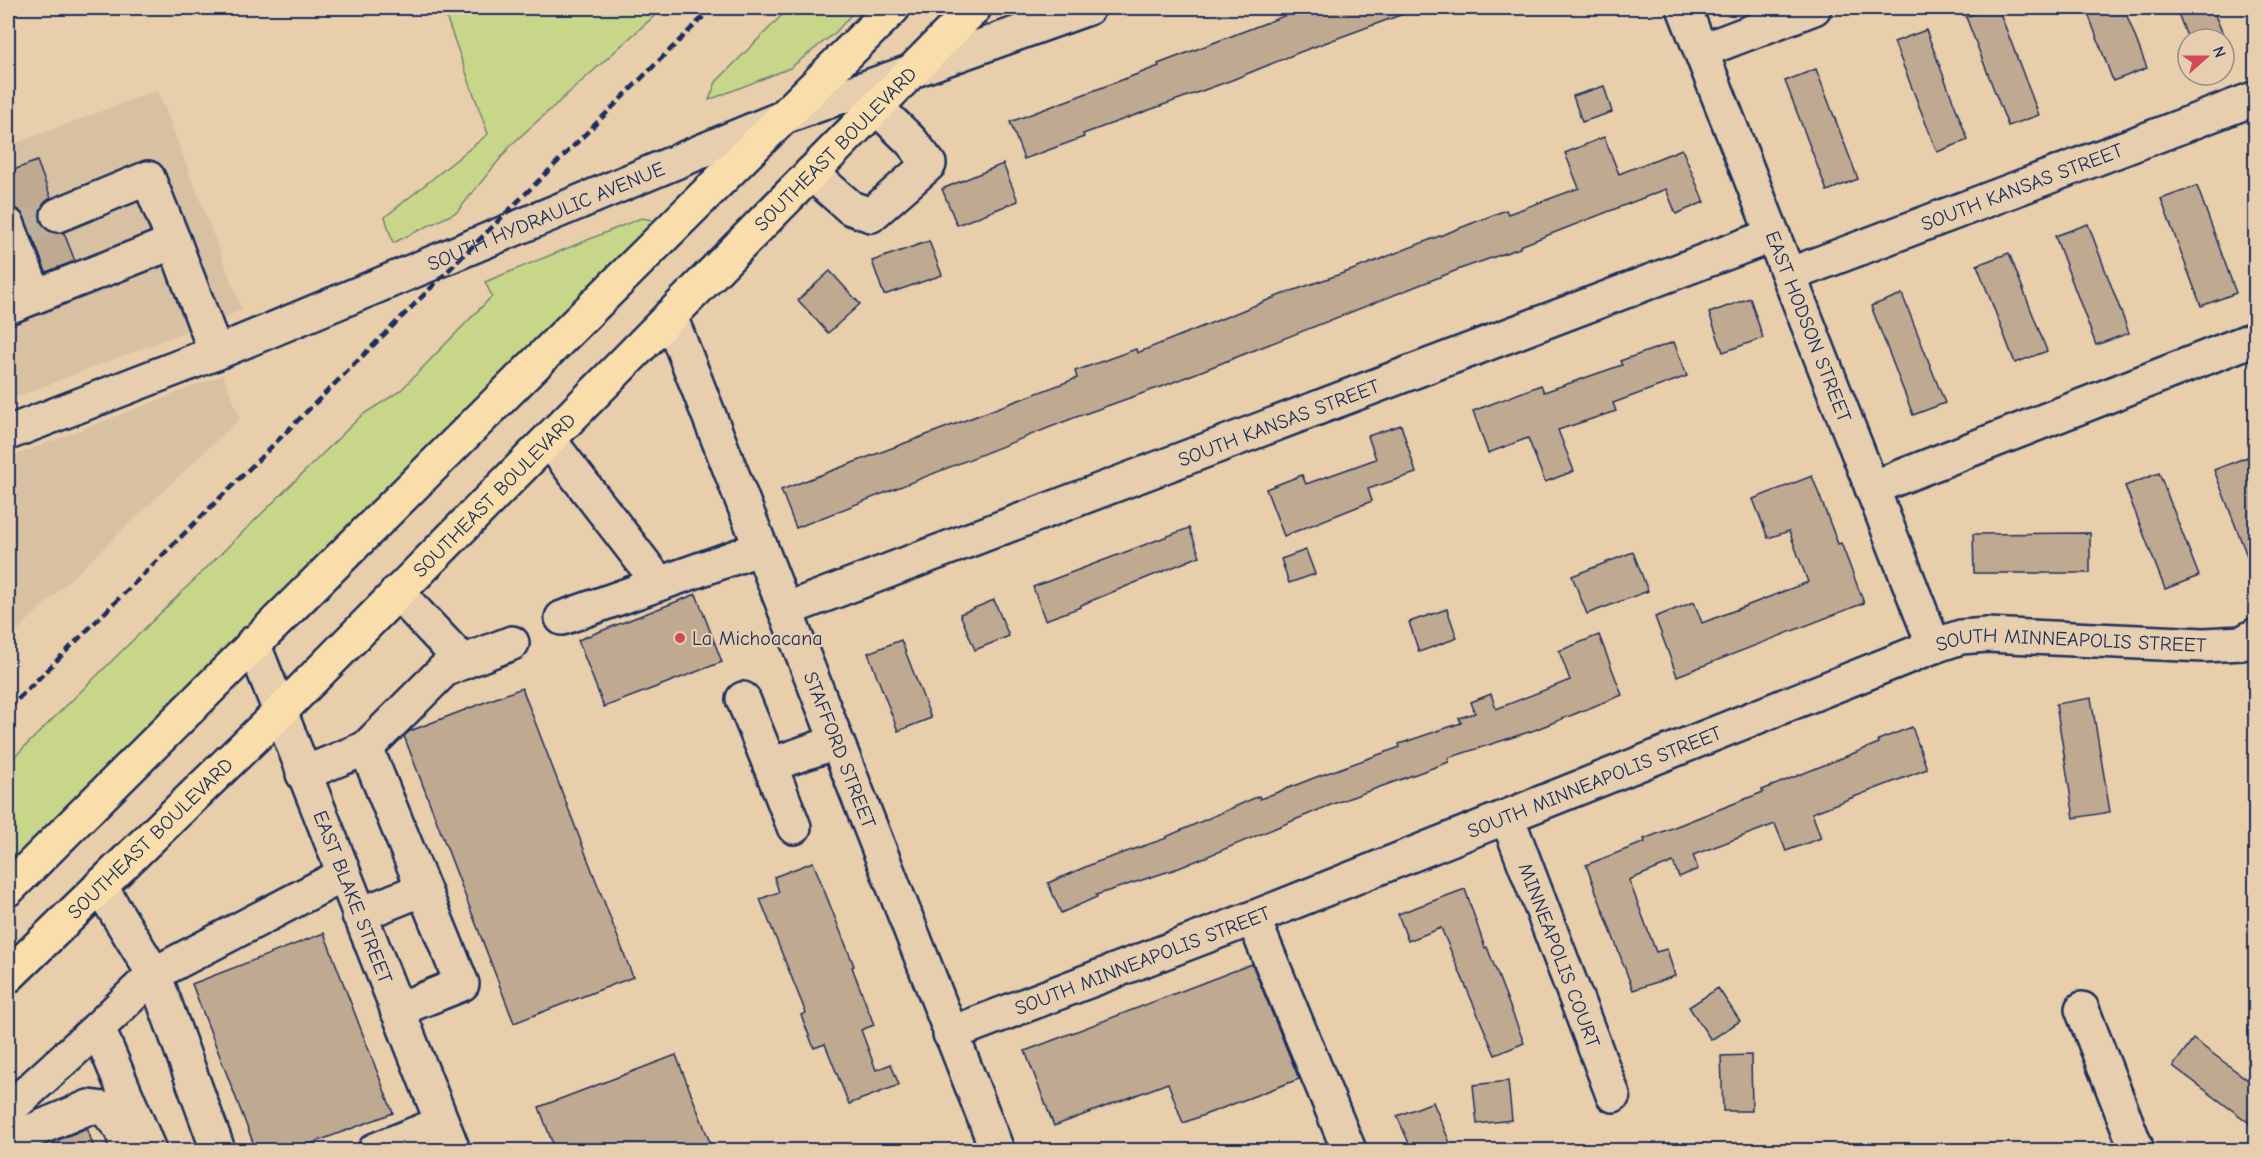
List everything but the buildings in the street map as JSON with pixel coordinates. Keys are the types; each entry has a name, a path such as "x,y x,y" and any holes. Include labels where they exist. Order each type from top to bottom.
{"main road":[{"path":"8,889 893,8"},
{"name":"SOUTHEAST BOULEVARD","path":"8,976 279,712 974,8"}],"street":[{"name":"SOUTH HYDRAULIC AVENUE","path":"8,433 216,353 784,117 1088,8"},
{"name":"EAST HODSON STREET","path":"1684,8 1934,646"},
{"path":"1701,51 1814,8"},
{"name":"SOUTH KANSAS STREET","path":"1789,275 2256,98"},
{"path":"811,173 850,208 871,215 929,164 911,141 876,107"},
{"path":"57,215 148,178 216,353"},
{"path":"15,229 21,302 174,242"},
{"name":"SOUTH KANSAS STREET","path":"785,610 1773,235"},
{"name":"STAFFORD STREET","path":"670,316 997,1150"},
{"path":"1872,488 2256,338"},
{"path":"549,440 659,583"},
{"path":"562,618 761,548"},
{"path":"397,592 463,662"},
{"name":"SOUTH MINNEAPOLIS STREET","path":"950,1034 1253,918 1960,637 1987,635 2204,645 2242,643 2256,635"},
{"name":"EAST BLAKE STREET","path":"253,643 448,1137"},
{"path":"303,774 366,748 444,670 512,644"},
{"path":"743,699 794,827"},
{"path":"770,765 836,742"},
{"path":"366,748 462,984 397,1010"},
{"name":"MINNEAPOLIS COURT","path":"1507,817 1613,1095"},
{"path":"8,1110 154,974 343,874"},
{"path":"100,886 154,974 218,1150"},
{"path":"359,915 423,889"},
{"path":"1253,918 1349,1150"},
{"path":"2082,1009 2137,1150"},
{"path":"98,1028 148,1150"},
{"path":"8,1141 89,1107 105,1109 122,1129 128,1150"},
{"path":"375,1150 448,1137"}],"shaded area":[{"path":"158,90 242,310 8,400 8,146"},
{"path":"223,375 240,418 8,639 8,458"}],"green space":[{"path":"443,8 663,8 512,144 457,212 393,243 385,217 488,134"},
{"path":"789,8 857,8 836,32 790,68 709,100 716,82"},
{"path":"641,218 652,220 652,228 8,866 8,763 362,415 400,391 492,296 485,282"}],"tunnel":[{"path":"26,227 58,215"}],"railway":[{"path":"8,709 712,8"}],"place":[{"name":"La Michoacana","path":"680,638"}]}
